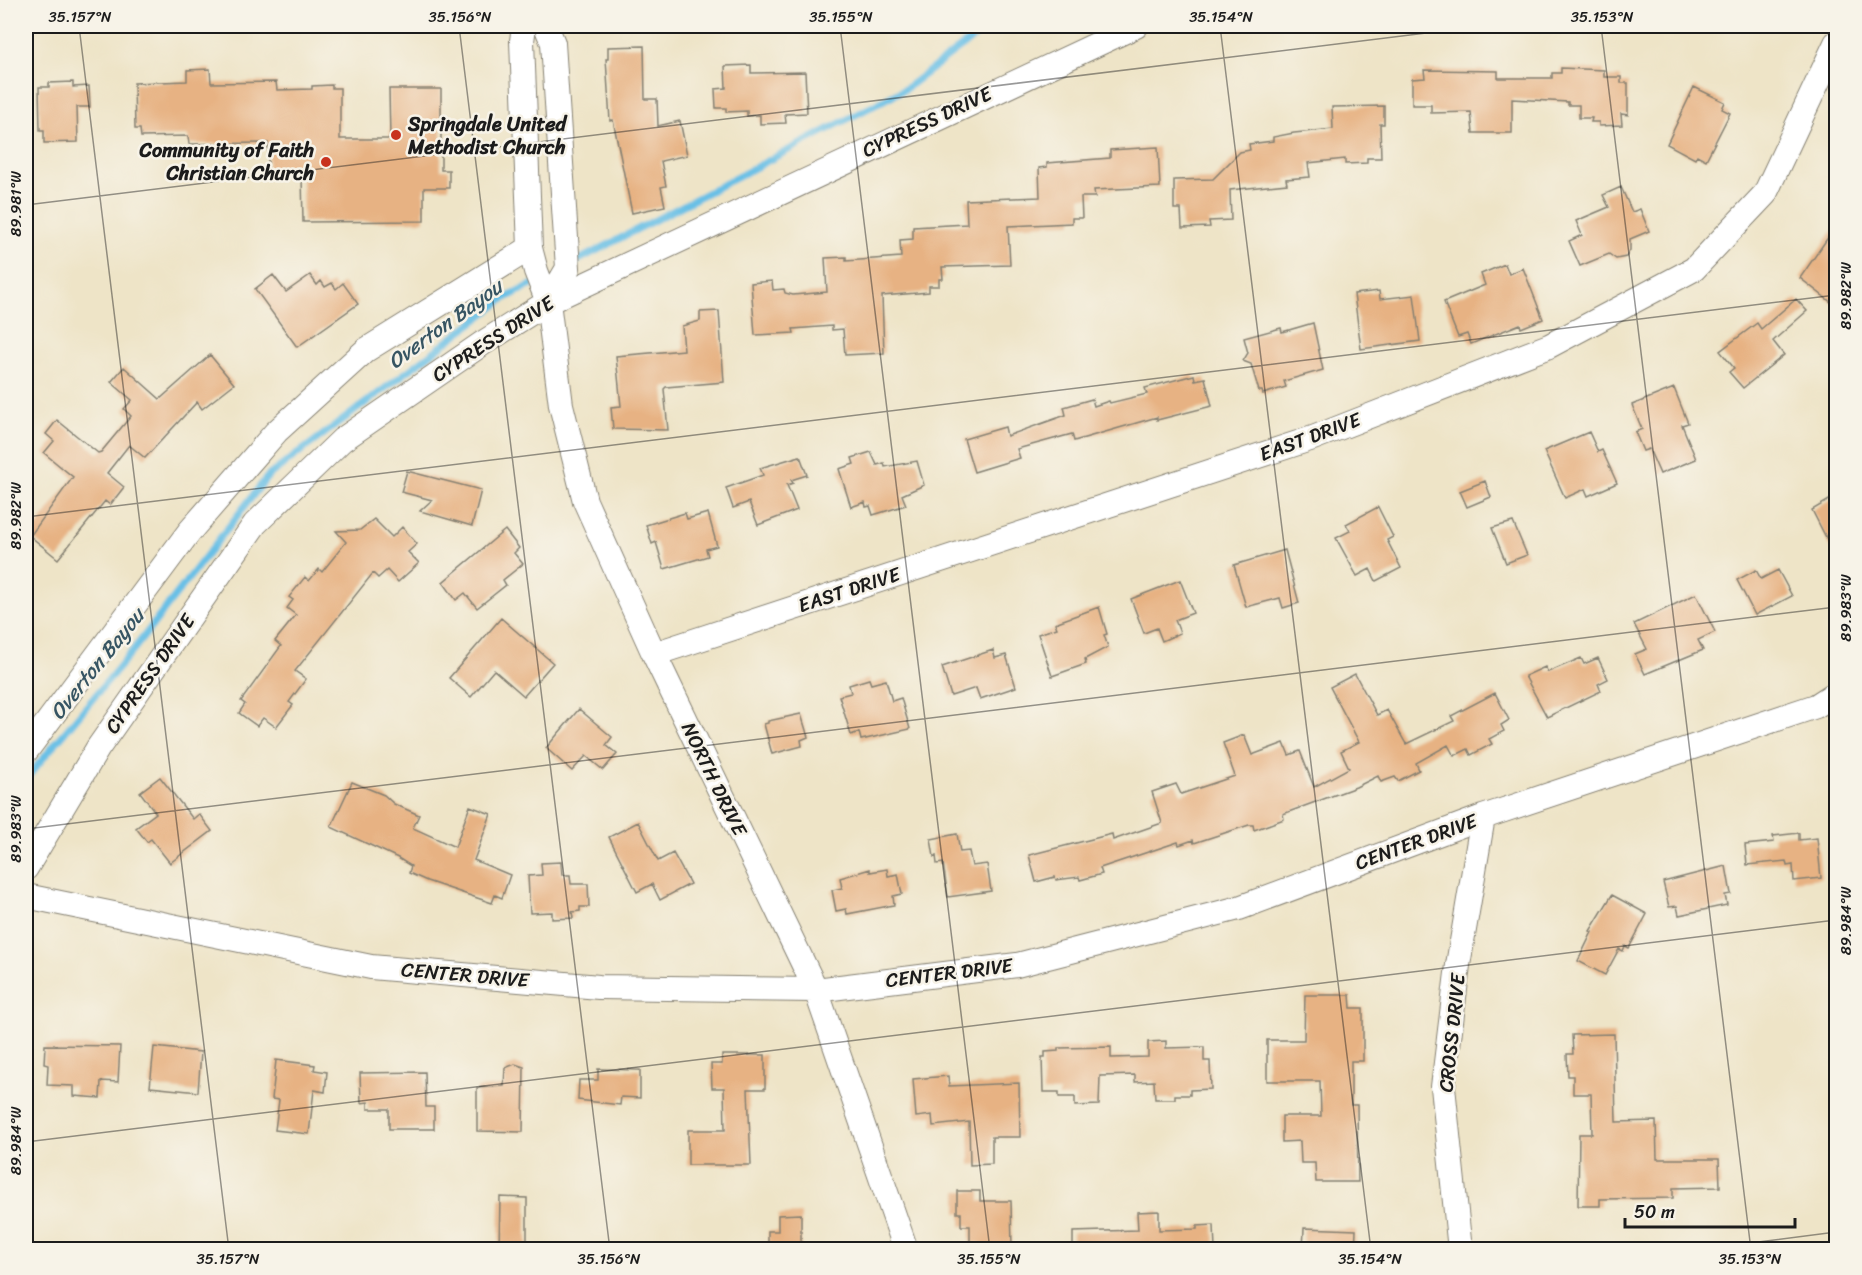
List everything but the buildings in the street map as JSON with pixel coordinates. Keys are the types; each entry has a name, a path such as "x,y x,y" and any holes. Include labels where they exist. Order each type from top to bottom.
{"street":[{"name":"NORTH DRIVE","path":"524,26 522,41 544,278 561,405 585,501 654,654 816,990 906,1250"},
{"name":"NORTH DRIVE","path":"544,278 567,268 553,43 546,26"},
{"name":"CYPRESS DRIVE","path":"26,751 189,532 276,432 366,350 948,111 1136,26"},
{"name":"EAST DRIVE","path":"654,654 1312,438 1549,346 1694,269 1734,227 1765,194 1836,43"},
{"name":"CYPRESS DRIVE","path":"26,868 98,748 255,524 342,440 483,343 544,278"},
{"name":"CENTER DRIVE","path":"26,897 371,967 599,987 816,990 1017,965 1239,908 1483,818 1816,706 1836,693"},
{"name":"CROSS DRIVE","path":"1460,1250 1443,1087 1458,966 1483,818"}],"waterway":[{"name":"Overton Bayou","path":"573,263 905,89 989,26"},
{"name":"Overton Bayou","path":"26,779 134,649 268,476 504,299 537,282"}],"place":[{"name":"Springdale United Methodist Church","path":"396,135"},
{"name":"Community of Faith Christian Church","path":"326,162"}]}
